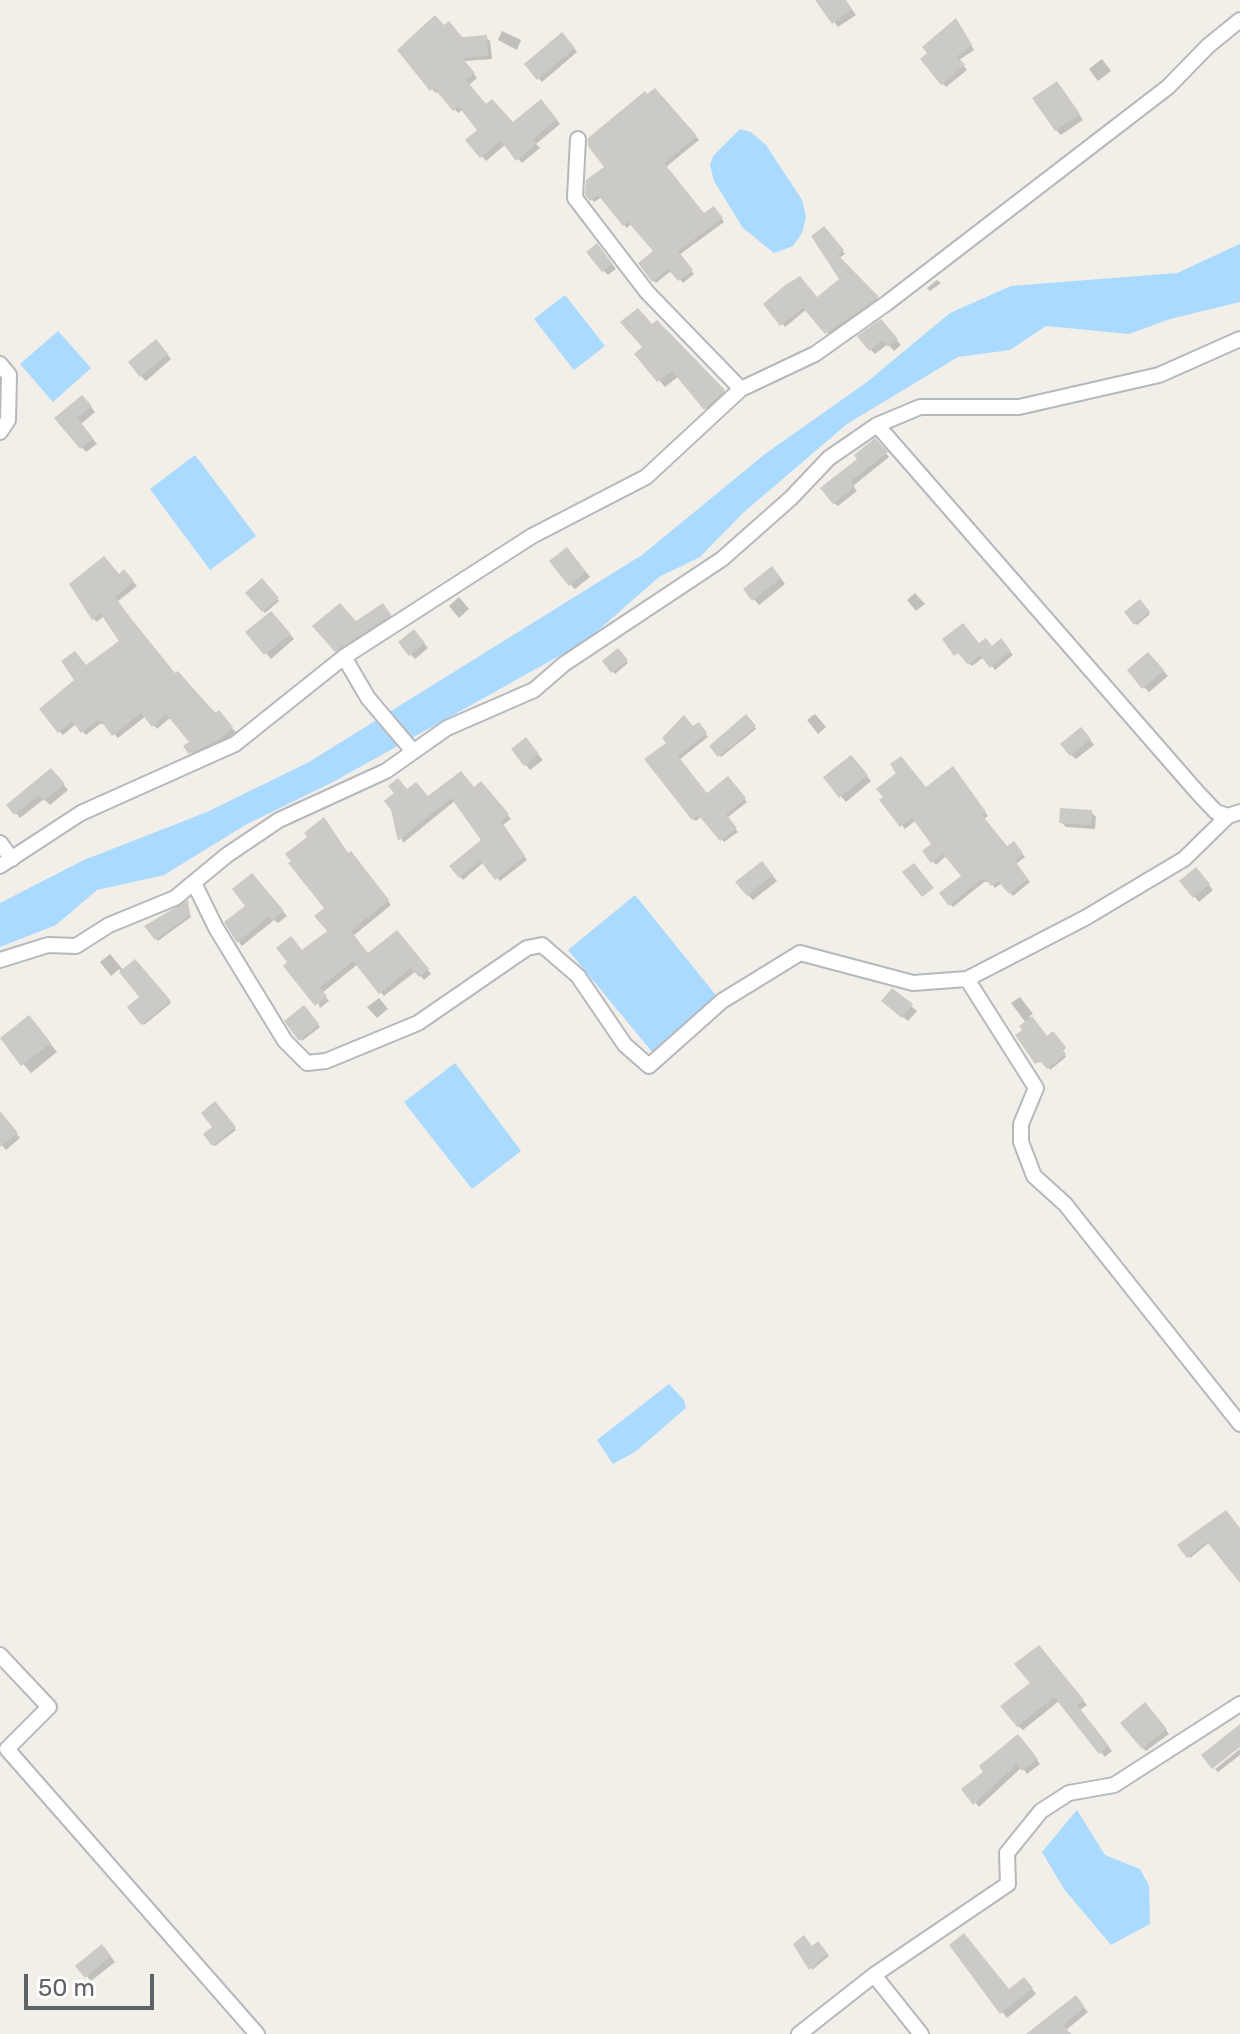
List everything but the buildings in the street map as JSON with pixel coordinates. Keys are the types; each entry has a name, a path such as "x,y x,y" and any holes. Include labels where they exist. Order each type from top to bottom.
{"street":[{"path":"0,843 6,862 81,813 235,744 344,657 532,536 646,477 741,389 815,354 887,303 1168,87 1208,46 1240,20"},
{"path":"578,139 575,198 647,292 741,389"},
{"path":"0,960 48,945 76,946 109,925 175,898 227,855 279,820 386,771 410,748 447,728 534,690 564,664 722,559 829,458 877,425 920,407 1019,407 1159,375 1240,339"},
{"path":"0,364 9,375 8,420 0,432"},
{"path":"877,425 1198,793 1216,812 1234,814"},
{"path":"344,657 379,710 410,748"},
{"path":"194,883 216,928 285,1041 307,1063 326,1061 418,1023 527,948 542,945 578,976 625,1045 649,1066 722,1001 800,953 913,983 967,979 1085,918 1184,859 1234,814"},
{"path":"967,979 1036,1088 1021,1124 1021,1142 1034,1176 1065,1204 1240,1424"},
{"path":"0,1655 49,1707 7,1749 257,2034"},
{"path":"799,2034 874,1975 1008,1884 1007,1853 1041,1811 1069,1793 1114,1785 1240,1704"},
{"path":"874,1975 921,2034"}],"water":[{"path":"740,129 751,132 766,145 802,200 806,217 802,233 793,246 774,253 743,228 714,181 710,165 713,156"},
{"path":"1240,244 1240,302 1170,319 1129,334 1046,326 1010,350 958,357 847,424 743,513 700,557 659,577 586,641 333,782 247,824 164,875 97,890 56,925 0,947 0,903 84,860 207,812 309,762 642,555 765,454 867,382 950,313 1011,286 1177,273"},
{"path":"565,295 605,346 574,370 534,319"},
{"path":"58,331 91,368 53,402 20,364"},
{"path":"195,455 256,536 210,570 150,489"},
{"path":"635,895 719,999 653,1053 568,950"},
{"path":"455,1063 521,1151 472,1189 404,1102"},
{"path":"669,1384 684,1400 686,1408 635,1452 613,1464 597,1440"},
{"path":"1077,1810 1105,1855 1140,1869 1149,1886 1150,1924 1111,1945 1064,1889 1042,1852"}]}
